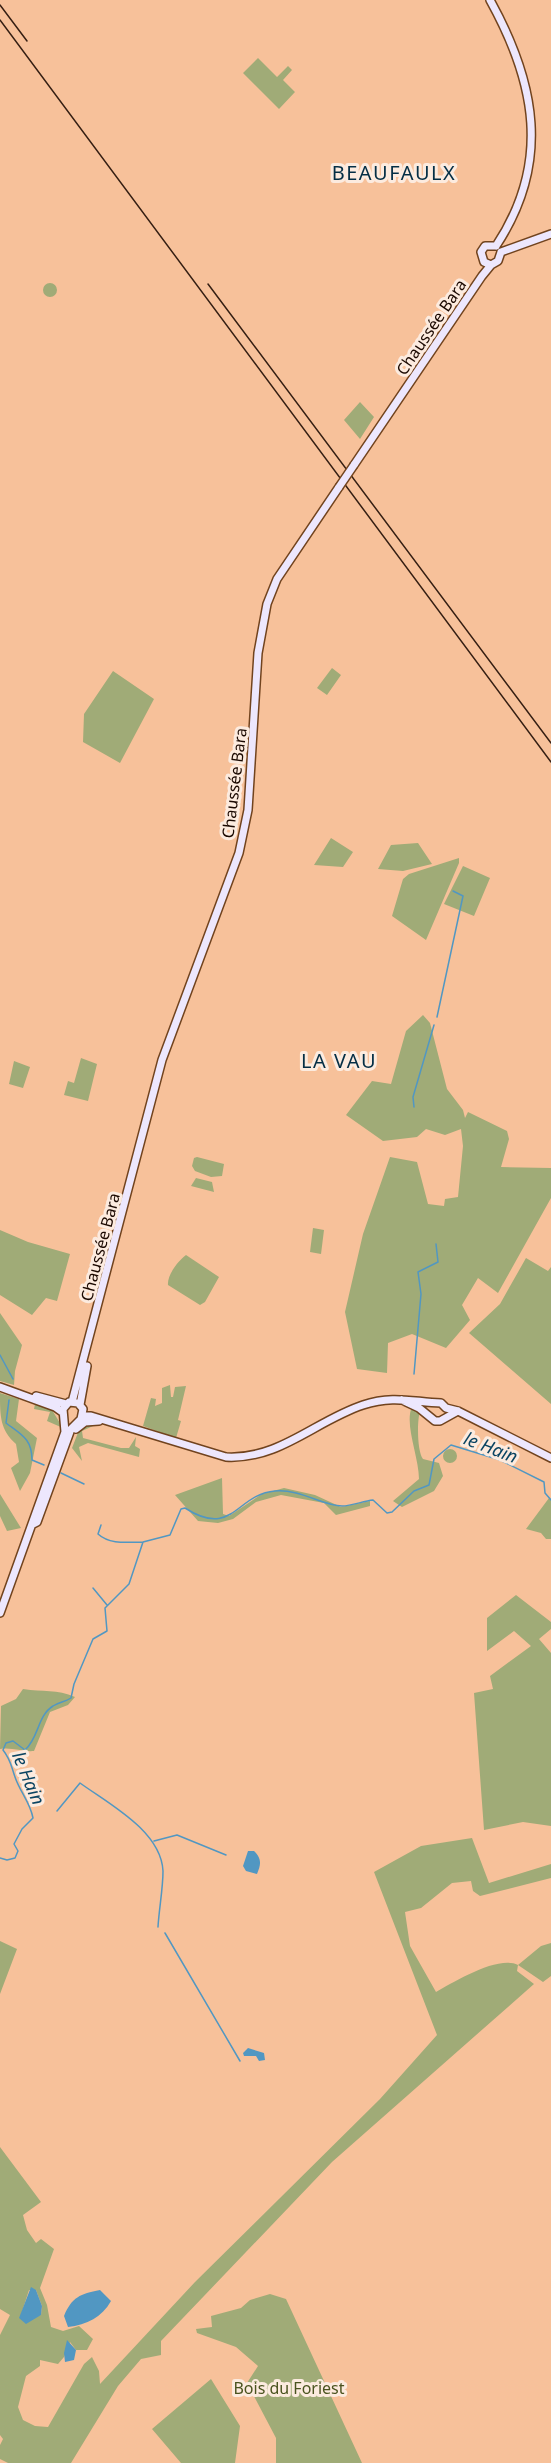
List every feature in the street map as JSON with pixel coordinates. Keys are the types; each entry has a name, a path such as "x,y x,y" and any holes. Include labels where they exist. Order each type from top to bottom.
{"main road":[{"path":"490,0 523,73 534,124 532,158 527,183 498,249 498,261 488,263 481,256 483,249 488,245 498,249 551,234"},
{"name":"Chaussée Bara","path":"33,1524 65,1432 63,1415 91,1336 162,1060 239,853 248,803 258,654 267,604 283,569 482,276 488,263"},
{"name":"Chaussée Bara","path":"82,1410 91,1336"},
{"path":"4,1388 69,1403 107,1422 226,1457 242,1458 274,1450 362,1406 398,1399 415,1399 432,1404 441,1403 446,1408 458,1411 551,1458"},
{"path":"4,1388 63,1415 69,1422 76,1423"},
{"path":"398,1399 413,1404 437,1422 458,1411"},
{"path":"429,1416 428,1411 432,1404"},
{"path":"446,1408 446,1418"},
{"path":"0,1613 33,1524 37,1522 82,1410"},
{"path":"82,1410 155,1436"},
{"path":"66,1446 80,1425 91,1421 107,1422"}],"green space":[{"path":"258,58 277,77 288,66 292,70 283,80 295,92 279,109 243,73"},
{"path":"50,283 55,285 57,290 55,295 50,297 45,295 43,290 45,285"},
{"path":"360,402 374,417 360,439 344,420"},
{"path":"332,668 341,675 327,695 317,688"},
{"path":"113,671 154,699 120,763 83,742 84,714"},
{"path":"331,838 353,852 343,867 314,865"},
{"path":"418,843 432,864 403,871 378,869 391,845"},
{"path":"459,858 459,863 426,940 392,916 403,879 409,874"},
{"path":"463,866 490,878 474,916 444,904"},
{"path":"423,1015 430,1023 447,1089 463,1110 465,1118 468,1112 507,1131 509,1139 501,1167 551,1168 551,1198 498,1293 478,1278 462,1305 470,1320 446,1348 412,1334 388,1343 387,1373 357,1369 345,1312 363,1234 390,1157 417,1162 428,1204 444,1206 445,1199 458,1197 463,1146 461,1129 445,1135 426,1129 417,1137 383,1141 346,1115 372,1081 391,1084 406,1031"},
{"path":"81,1058 97,1064 88,1101 64,1095 68,1081 74,1083"},
{"path":"14,1061 30,1067 23,1088 9,1084"},
{"path":"194,1158 224,1164 222,1176 211,1177 195,1171 192,1166"},
{"path":"196,1178 212,1182 214,1192 191,1186"},
{"path":"313,1228 324,1230 321,1254 310,1252"},
{"path":"0,1230 28,1242 70,1254 57,1301 46,1298 32,1315 0,1295"},
{"path":"186,1255 219,1277 205,1302 200,1305 168,1285 174,1268"},
{"path":"526,1258 548,1271 551,1267 551,1404 469,1333 500,1304"},
{"path":"0,1313 22,1345 14,1385 0,1381"},
{"path":"170,1385 171,1397 173,1397 175,1387 186,1386 176,1438 143,1426 151,1398 156,1399 155,1406 162,1403 162,1388"},
{"path":"0,1393 19,1399 16,1421 37,1438 30,1473 20,1491 11,1468 19,1462 16,1444 2,1422"},
{"path":"35,1404 52,1410 63,1428 47,1421 50,1412 34,1409"},
{"path":"412,1407 420,1411 418,1436 421,1455 423,1459 439,1463 443,1476 434,1491 402,1507 393,1501 419,1479 410,1422"},
{"path":"88,1424 93,1426 82,1431 83,1438 129,1448 136,1437 135,1446 140,1449 139,1457 88,1443 79,1447 82,1461 72,1448 79,1430"},
{"path":"450,1449 455,1451 457,1456 455,1461 450,1463 445,1461 443,1456 445,1451"},
{"path":"222,1478 223,1514 229,1516 262,1494 284,1488 315,1495 341,1507 370,1501 370,1506 336,1515 324,1503 281,1495 256,1502 233,1519 218,1523 198,1521 175,1495"},
{"path":"0,1494 21,1528 7,1531 0,1516"},
{"path":"549,1498 551,1499 551,1539 546,1539 541,1533 526,1529"},
{"path":"516,1595 551,1622 551,1629 539,1639 551,1653 551,1826 523,1822 484,1830 474,1693 493,1689 490,1676 531,1646 514,1631 487,1651 487,1618"},
{"path":"23,1689 56,1692 75,1697 68,1705 50,1712 34,1751 0,1749 1,1706 16,1699"},
{"path":"472,1838 489,1883 551,1864 551,1878 480,1896 473,1891 471,1881 452,1883 421,1908 405,1912 410,1946 436,1992 476,1971 509,1963 518,1965 517,1971 534,1984 332,2162 161,2341 161,2355 141,2359 118,2386 71,2463 8,2463 0,2459 0,2445 3,2439 0,2435 0,2335 10,2315 0,2309 0,2147 41,2202 23,2215 27,2230 36,2243 41,2239 54,2249 40,2288 47,2305 51,2327 63,2331 79,2326 93,2339 87,2350 76,2350 70,2342 64,2357 58,2364 40,2360 40,2366 26,2376 18,2407 23,2420 35,2426 48,2427 84,2364 92,2357 99,2371 100,2384 195,2282 380,2099 437,2035 374,1872 421,1846","holes":["29,2290 36,2290 42,2306 41,2315 20,2318"]},
{"path":"0,1941 17,1949 0,1994"},
{"path":"551,1943 551,1976 543,1982 518,1965 541,1946"},
{"name":"Bois du Foriest","path":"270,2294 286,2299 362,2463 276,2463 276,2438 247,2383 258,2366 236,2347 197,2333 196,2329 212,2327 211,2316 241,2308 250,2300"},
{"name":"Bois du Foriest","path":"211,2379 240,2426 235,2463 181,2463 152,2429"}],"water":[{"path":"248,1851 254,1851 260,1859 257,1874 246,1871 243,1866"},
{"path":"248,2048 264,2053 265,2060 259,2061 256,2056 244,2056 243,2053"},
{"path":"31,2287 36,2290 42,2306 41,2315 26,2324 19,2318"},
{"path":"100,2290 111,2301 103,2312 88,2322 68,2327 64,2316 70,2304 82,2295"},
{"path":"67,2340 76,2350 74,2360 65,2362 64,2353"}],"waterway":[{"path":"437,1017 463,896 453,891"},
{"path":"414,1107 413,1097 434,1025"},
{"path":"414,1374 421,1294 418,1272 438,1262 436,1244"},
{"path":"0,1355 13,1379"},
{"path":"9,1400 6,1423 28,1442 32,1460 44,1465"},
{"name":"le Hain","path":"0,1858 7,1860 15,1858 18,1851 14,1844 22,1829 33,1818 3,1750 6,1743 13,1741 25,1750 30,1745 48,1710 71,1698 74,1684 93,1639 107,1631 105,1608 129,1584 143,1542 170,1535 181,1509 185,1508 201,1516 214,1519 224,1517 262,1494 285,1491 335,1505 346,1506 373,1500 387,1513 392,1512 414,1491 429,1485 434,1459 451,1445 500,1460 544,1482 545,1493 551,1500"},
{"path":"61,1473 84,1484"},
{"path":"101,1525 98,1534 103,1538 119,1542 143,1542"},
{"path":"93,1588 107,1605"},
{"path":"57,1811 80,1783 144,1831 160,1857 163,1871 158,1927"},
{"path":"154,1841 177,1835 226,1855"},
{"path":"165,1933 240,2061"}],"railway":[{"path":"0,5 27,41"},
{"path":"0,20 551,762"},
{"path":"208,284 551,743"}],"district":[{"name":"BEAUFAULX","path":"394,172"},
{"name":"LA VAU","path":"339,1060"}]}
